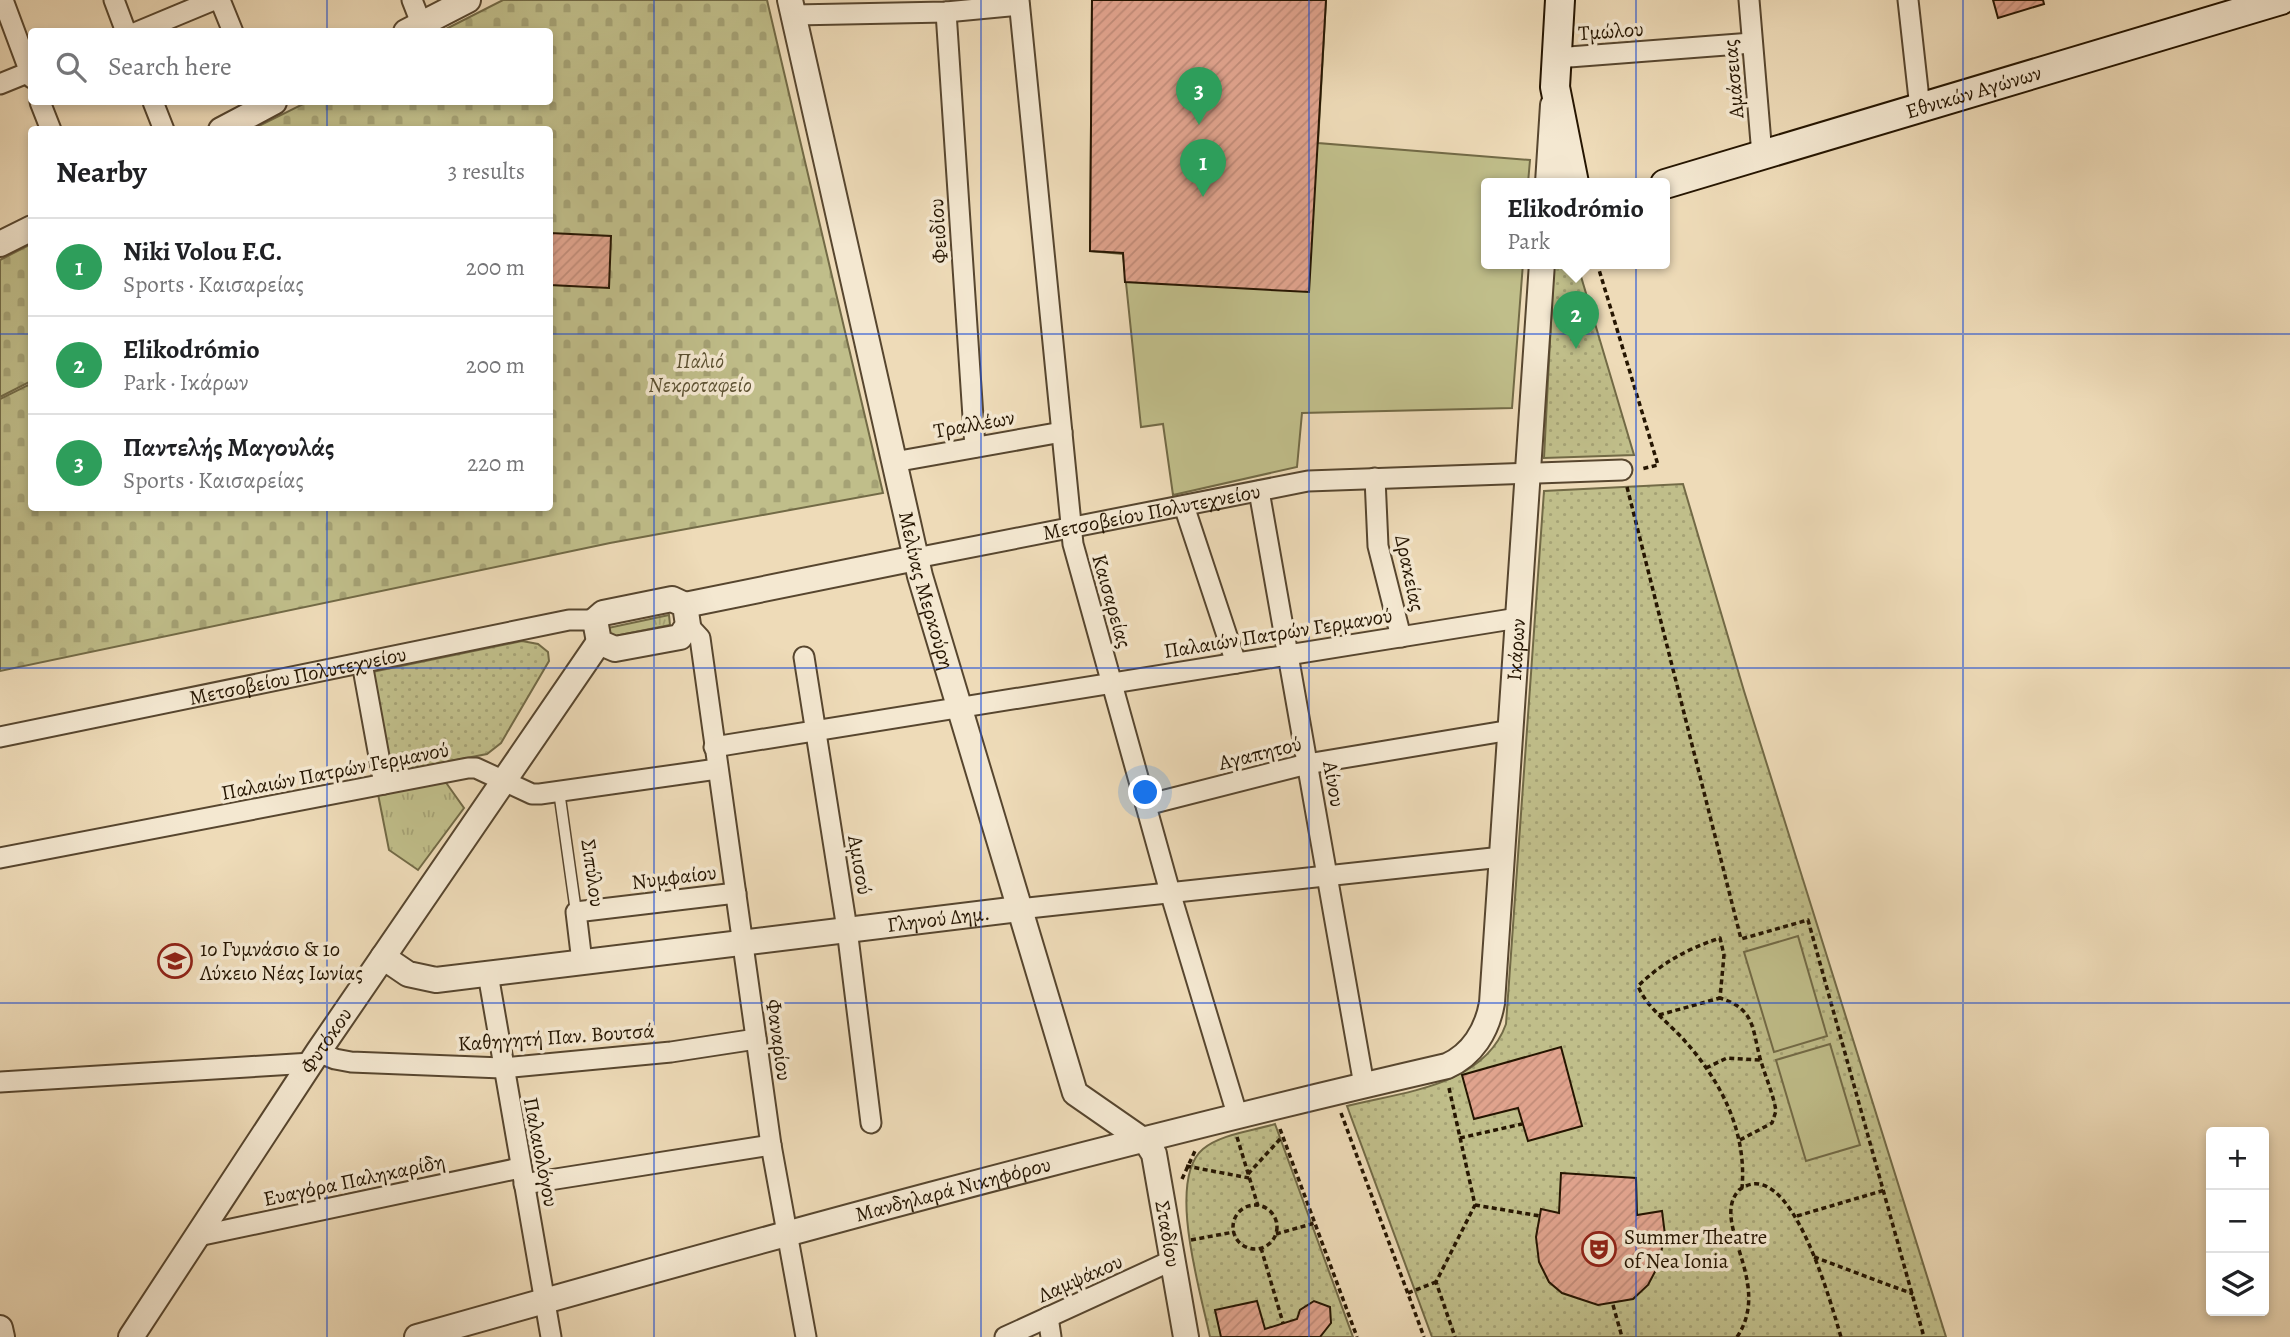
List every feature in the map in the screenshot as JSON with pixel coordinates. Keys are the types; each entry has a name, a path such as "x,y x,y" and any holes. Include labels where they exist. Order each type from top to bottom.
{"main road":[{"path":"1560,0 1555,86 1573,178"},
{"name":"Εθνικών Αγώνων","path":"1670,183 2281,0"}],"street":[{"path":"3,0 28,66"},
{"path":"114,0 124,28"},
{"path":"147,28 214,0"},
{"path":"220,0 231,28"},
{"path":"412,0 414,27 468,0"},
{"name":"Αμάσειας","path":"1749,0 1762,155"},
{"path":"1908,0 1920,108"},
{"path":"792,8 946,12 1019,2"},
{"name":"Καισαρείας","path":"1019,2 1075,555 1170,892 1241,1122"},
{"name":"Μελίνας Μερκούρη","path":"792,8 916,558 1074,1093 1141,1138"},
{"name":"Φειδίου","path":"946,12 975,447"},
{"name":"Τμώλου","path":"1556,58 1752,43"},
{"path":"0,84 28,75"},
{"path":"1548,178 1555,86"},
{"path":"41,105 49,126"},
{"path":"154,105 162,126"},
{"path":"228,126 263,105"},
{"path":"0,244 28,230"},
{"name":"Ικάρων","path":"1481,1034 1492,1003 1542,269"},
{"name":"Τραλλέων","path":"894,462 1062,432"},
{"name":"Μετσοβείου Πολυτεχνείου","path":"686,615 916,558 1308,481 1622,470"},
{"name":"Δρακείας","path":"1375,478 1378,546 1401,637"},
{"name":"Αίνου","path":"1259,491 1364,1085"},
{"path":"1184,506 1236,663"},
{"path":"672,599 686,615 680,637 615,649 597,631 603,612 672,599"},
{"name":"Φαναρίου","path":"686,615 699,638 771,1144 806,1337"},
{"name":"Παλαιών Πατρών Γερμανού","path":"714,747 1518,618"},
{"name":"Μετσοβείου Πολυτεχνείου","path":"0,737 569,620 597,631"},
{"name":"Φυτόκου","path":"131,1337 314,1057 506,782 597,631"},
{"name":"Αμισού","path":"804,657 847,929 871,1123"},
{"path":"362,663 384,784"},
{"name":"Αγαπητού","path":"1146,805 1307,764 1511,730"},
{"name":"Παλαιών Πατρών Γερμανού","path":"0,858 476,768 532,794 717,769"},
{"name":"Γληνού Δημ.","path":"383,957 408,974 422,979 488,974 1019,909 1503,857"},
{"name":"Νυμφαίου","path":"576,912 736,893"},
{"name":"Σιπύλου","path":"576,912 582,961"},
{"name":"Παλαιολόγου","path":"488,974 502,1068 551,1337"},
{"name":"Μανδηλαρά Νικηφόρου","path":"417,1337 787,1233 1141,1138 1241,1122 1364,1085 1447,1066 1463,1056 1481,1034"},
{"name":"Καθηγητή Παν. Βουτσά","path":"0,1082 314,1057 351,1062 502,1068 671,1052 756,1039"},
{"name":"Σταδίου","path":"1141,1138 1154,1154 1180,1251 1186,1337"},
{"name":"Ευαγόρα Παληκαρίδη","path":"198,1236 522,1176 771,1144"},
{"name":"Λαμψάκου","path":"1005,1337 1049,1327 1180,1251"},
{"path":"0,1328 2,1337"}],"lane":[{"name":"Σιπύλου","path":"559,791 576,912"}],"path":[{"path":"1599,269 1658,465"},
{"path":"1622,470 1741,939 1808,920 1924,1337"},
{"path":"1720,998 1724,955 1720,938 1692,947 1660,964 1638,986 1659,1015 1706,1068 1722,1094 1740,1140 1742,1188"},
{"path":"1659,1015 1720,998 1734,1002 1746,1014 1754,1028 1760,1060 1768,1076 1776,1111 1772,1123 1740,1140"},
{"path":"1706,1068 1727,1058 1760,1060"},
{"path":"1408,1293 1436,1282 1475,1205 1447,1080"},
{"path":"1338,1105 1424,1337"},
{"path":"1277,1121 1357,1337"},
{"path":"1241,1122 1235,1132 1248,1176 1258,1206 1273,1216 1276,1234"},
{"path":"1460,1139 1522,1124"},
{"path":"1248,1176 1283,1137"},
{"path":"1181,1189 1186,1166 1194,1152 1204,1144"},
{"path":"1186,1166 1248,1176"},
{"path":"1737,1337 1751,1307 1731,1214 1732,1201 1742,1188 1755,1185 1772,1191 1797,1216 1841,1337"},
{"path":"1797,1216 1885,1190"},
{"path":"1475,1205 1540,1216"},
{"path":"1258,1206 1241,1211 1235,1220 1234,1232 1244,1246 1261,1248 1269,1244 1276,1234 1315,1223"},
{"path":"1180,1251 1234,1232"},
{"path":"1261,1248 1283,1323"},
{"path":"1814,1257 1913,1294"},
{"path":"1436,1282 1455,1337"},
{"path":"1613,1305 1622,1337"}],"green space":[{"name":"Παλιό Νεκροταφείο","path":"503,0 767,0 883,493 610,543 0,671 0,399 28,385 28,511 553,511 553,126 259,126 301,105 553,105 553,28 448,28"},
{"path":"1092,0 1326,0 1318,143 1530,160 1528,178 1481,178 1481,269 1523,269 1512,408 1302,413 1297,467 1173,495 1163,424 1141,427 1123,254 1090,251"},
{"path":"28,246 28,383 0,397 0,260"},
{"path":"1554,269 1579,269 1634,455 1544,458"},
{"path":"1683,484 1744,691 1946,1337 1432,1337 1347,1106 1416,1090 1461,1074 1480,1061 1495,1045 1506,1024 1544,491"},
{"path":"669,615 670,625 610,637 608,628"},
{"path":"522,641 538,644 548,652 549,661 501,743 487,754 390,773 372,672"},
{"path":"442,777 464,808 418,870 389,850 377,789"},
{"path":"1798,936 1827,1036 1774,1052 1744,952"},
{"path":"1830,1044 1860,1145 1806,1161 1776,1060"},
{"path":"1275,1124 1353,1337 1210,1337 1189,1238 1187,1185 1192,1164 1210,1144"}],"building":[{"path":"1092,0 1326,0 1309,292 1125,282 1123,253 1090,251"},
{"path":"1993,0 2043,0 2044,4 1998,18"},
{"path":"553,233 611,236 609,288 553,285"},
{"path":"1561,1047 1582,1126 1528,1141 1518,1108 1474,1119 1462,1075"},
{"name":"Summer Theatre of Nea Ionia","path":"1561,1173 1636,1178 1637,1215 1662,1211 1665,1235 1658,1266 1648,1285 1633,1299 1598,1305 1562,1293 1549,1282 1539,1262 1536,1237 1541,1209 1559,1213"},
{"path":"1257,1301 1265,1329 1297,1319 1300,1310 1314,1301 1330,1307 1331,1323 1320,1337 1221,1337 1215,1310"}],"place":[{"name":"Παντελής Μαγουλάς","path":"1199,125"},
{"name":"Niki Volou F.C.","path":"1203,197"},
{"name":"Elikodrómio","path":"1576,349"},
{"name":"1ο Γυμνάσιο & 1ο Λύκειο Νέας Ιωνίας","path":"175,961"},
{"name":"Summer Theatre of Nea Ionia","path":"1599,1249"}]}
